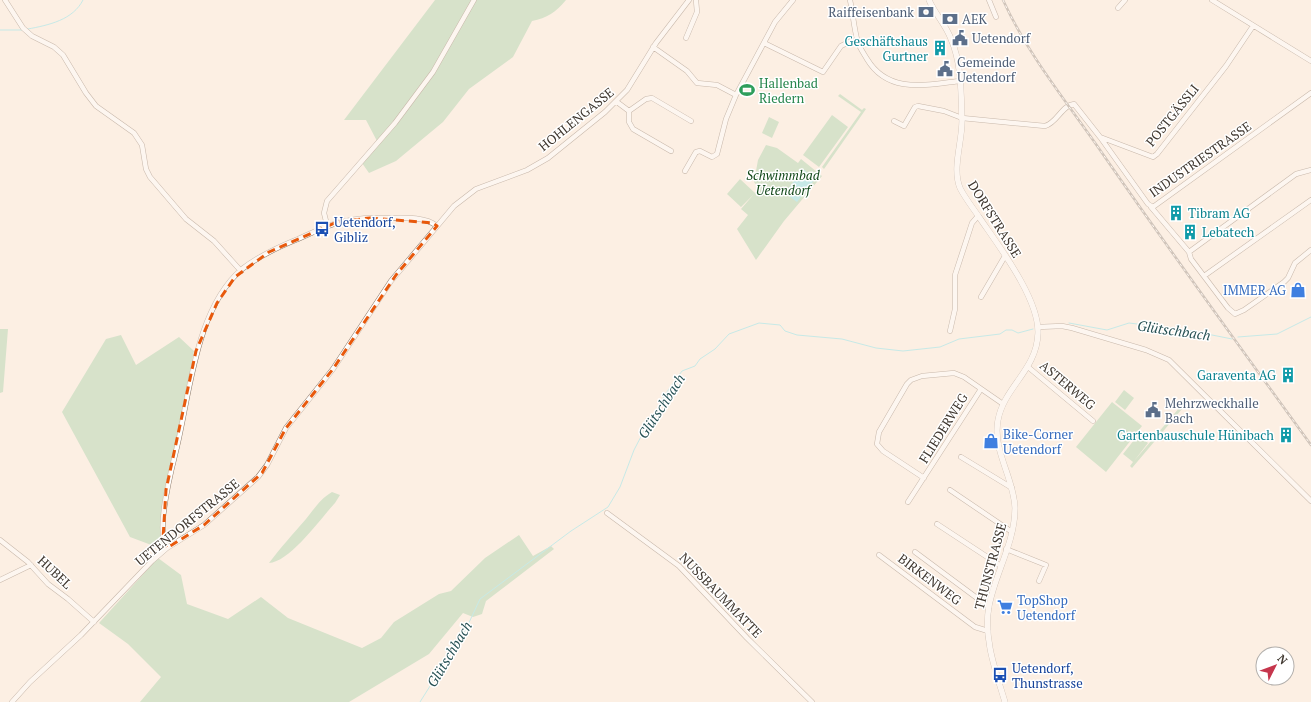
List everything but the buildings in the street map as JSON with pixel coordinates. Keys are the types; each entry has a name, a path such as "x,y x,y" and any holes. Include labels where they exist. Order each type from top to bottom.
{"main road":[{"name":"DORFSTRASSE","path":"929,0 951,39 956,53 960,81 962,118 957,167 958,182 962,192 1006,256 1031,300 1038,327"},
{"name":"THUNSTRASSE","path":"1005,702 988,631 989,607 1012,532 1015,511 1012,488 997,434 998,419 1004,404 1028,367 1036,347 1038,327"}],"street":[{"path":"5,0 25,30 59,51 67,60 86,93 96,106 134,133 142,145 146,168 150,177 186,220 214,241 241,270"},
{"path":"327,225 324,213 327,202 395,123 433,72 474,0"},
{"name":"HOHLENGASSE","path":"437,226 458,202 471,192 487,184 527,170 548,158 617,102 630,86 653,47 689,0"},
{"path":"686,38 697,12 696,0"},
{"path":"685,171 696,152 700,151 712,157 717,154 726,119 736,94 775,22 792,0"},
{"path":"850,0 858,43 876,72 889,80 916,85 960,81"},
{"path":"989,0 996,17"},
{"path":"1118,8 1125,0"},
{"path":"1212,0 1311,61"},
{"name":"POSTGÄSSLI","path":"1100,137 1153,157 1157,154 1225,66 1253,26"},
{"path":"764,43 823,72 841,46 851,41 858,43"},
{"path":"653,47 685,69 697,83 717,85 736,94"},
{"name":"INDUSTRIESTRASSE","path":"1100,137 1151,207 1155,206 1311,93"},
{"path":"629,111 646,99 652,98 690,121"},
{"path":"617,102 629,111"},
{"path":"894,121 904,126 915,107 918,106 944,111 962,118 1045,126 1050,124 1068,106 1074,104 1100,137"},
{"path":"629,111 629,122 633,128 671,151"},
{"path":"1189,252 1296,174 1311,170"},
{"path":"1204,276 1311,200"},
{"path":"1151,207 1189,252 1189,255 1204,276 1233,313 1238,314 1284,282 1288,278 1295,263 1311,250"},
{"path":"950,331 955,309 955,275 972,223 978,216"},
{"path":"167,548 163,540 166,490 182,426 196,351 217,303 241,270 269,252 327,225 348,220 370,218 425,220 437,226"},
{"name":"UETENDORFSTRASSE","path":"12,702 30,682 94,622 144,569 167,548 204,525 262,473 286,428 333,369 391,281 437,226"},
{"path":"981,297 1006,256"},
{"path":"1038,327 1066,327 1098,335 1146,350 1169,360 1311,501"},
{"name":"ASTERWEG","path":"1028,367 1093,421"},
{"name":"FLIEDERWEG","path":"924,478 883,451 878,444 879,432 903,389 911,380 954,373 1004,404"},
{"name":"FLIEDERWEG","path":"908,502 981,389"},
{"path":"961,457 1012,488"},
{"path":"950,490 1012,532"},
{"name":"NUSSBAUMMATTE","path":"607,513 684,570 747,638 812,702"},
{"path":"937,524 1001,566"},
{"name":"HUBEL","path":"0,540 31,565 48,584 94,622"},
{"path":"1006,549 1046,565 1039,581"},
{"path":"915,552 989,607"},
{"name":"BIRKENWEG","path":"879,555 975,627 988,631"},
{"path":"0,580 31,565"}],"highlighted area":[{"path":"370,218 433,223 437,226 396,275 333,369 286,428 262,473 204,525 167,548 163,539 166,490 196,351 217,303 235,277 269,252 337,222"}],"green space":[{"path":"435,0 566,0 551,14 532,21 513,57 469,89 443,122 396,161 369,173 362,163 378,143 366,120 344,120"},
{"path":"840,94 862,110 864,108 866,109 824,169 822,167 861,112 838,96"},
{"path":"832,115 848,127 819,167 803,155"},
{"path":"769,117 779,122 772,138 762,133"},
{"name":"Schwimmbad Uetendorf","path":"766,145 777,148 798,163 801,159 822,176 784,221 756,260 737,229 748,215 741,209 754,194 741,207 727,194 740,179 755,193 759,188 754,182 758,160"},
{"path":"0,329 8,329 3,392 0,393"},
{"path":"121,335 136,365 179,337 194,351 183,412 163,497 162,549 130,537 62,412 106,339"},
{"path":"1124,390 1134,398 1125,410 1115,402"},
{"path":"1112,402 1142,426 1106,472 1076,447"},
{"path":"1180,407 1182,409 1132,468 1130,466 1133,462 1123,454 1138,435 1148,443 1134,461"},
{"path":"332,492 340,495 314,528 295,548 286,555 277,561 269,563 318,504"},
{"path":"519,535 533,556 551,546 554,549 486,601 482,614 473,617 463,613 429,654 349,702 140,702 161,677 128,644 99,623 158,558 181,575 187,604 228,619 261,597 288,618 362,648 381,638 394,622 439,594 451,591 485,558"}],"water":[{"path":"803,169 815,179 797,202 785,193"}],"waterway":[{"path":"28,29 44,26 67,17 79,7 83,0"},
{"path":"0,30 23,30"},
{"name":"Glütschbach","path":"1238,337 1277,334 1311,317"},
{"name":"Glütschbach","path":"420,702 466,629 480,599 571,531 608,507 620,487 634,450 646,427 653,420 664,396 682,371 695,366 700,359 715,349 729,334 759,323 780,325 785,331 797,335 842,339 876,348 903,351 940,347 959,339 1000,334 1006,330 1012,330 1018,333 1033,329"},
{"name":"Glütschbach","path":"1069,323 1107,330 1129,323 1187,330 1232,339"}],"railway":[{"path":"1003,0 1024,40 1048,77 1178,261 1311,445"}],"place":[{"name":"Raiffeisenbank","path":"926,12"},
{"name":"AEK","path":"950,19"},
{"name":"Uetendorf","path":"960,38"},
{"name":"Geschäftshaus Gurtner","path":"940,48"},
{"name":"Gemeinde Uetendorf","path":"945,69"},
{"name":"Hallenbad Riedern","path":"747,90"},
{"name":"Tibram AG","path":"1176,213"},
{"name":"Uetendorf, Gibliz","path":"322,229"},
{"name":"Lebatech","path":"1190,232"},
{"name":"IMMER AG","path":"1298,290"},
{"name":"Garaventa AG","path":"1288,375"},
{"name":"Mehrzweckhalle Bach","path":"1153,410"},
{"name":"Gartenbauschule Hünibach","path":"1286,435"},
{"name":"Bike-Corner Uetendorf","path":"991,441"},
{"name":"TopShop Uetendorf","path":"1005,607"},
{"name":"Uetendorf, Thunstrasse","path":"1000,675"}]}
